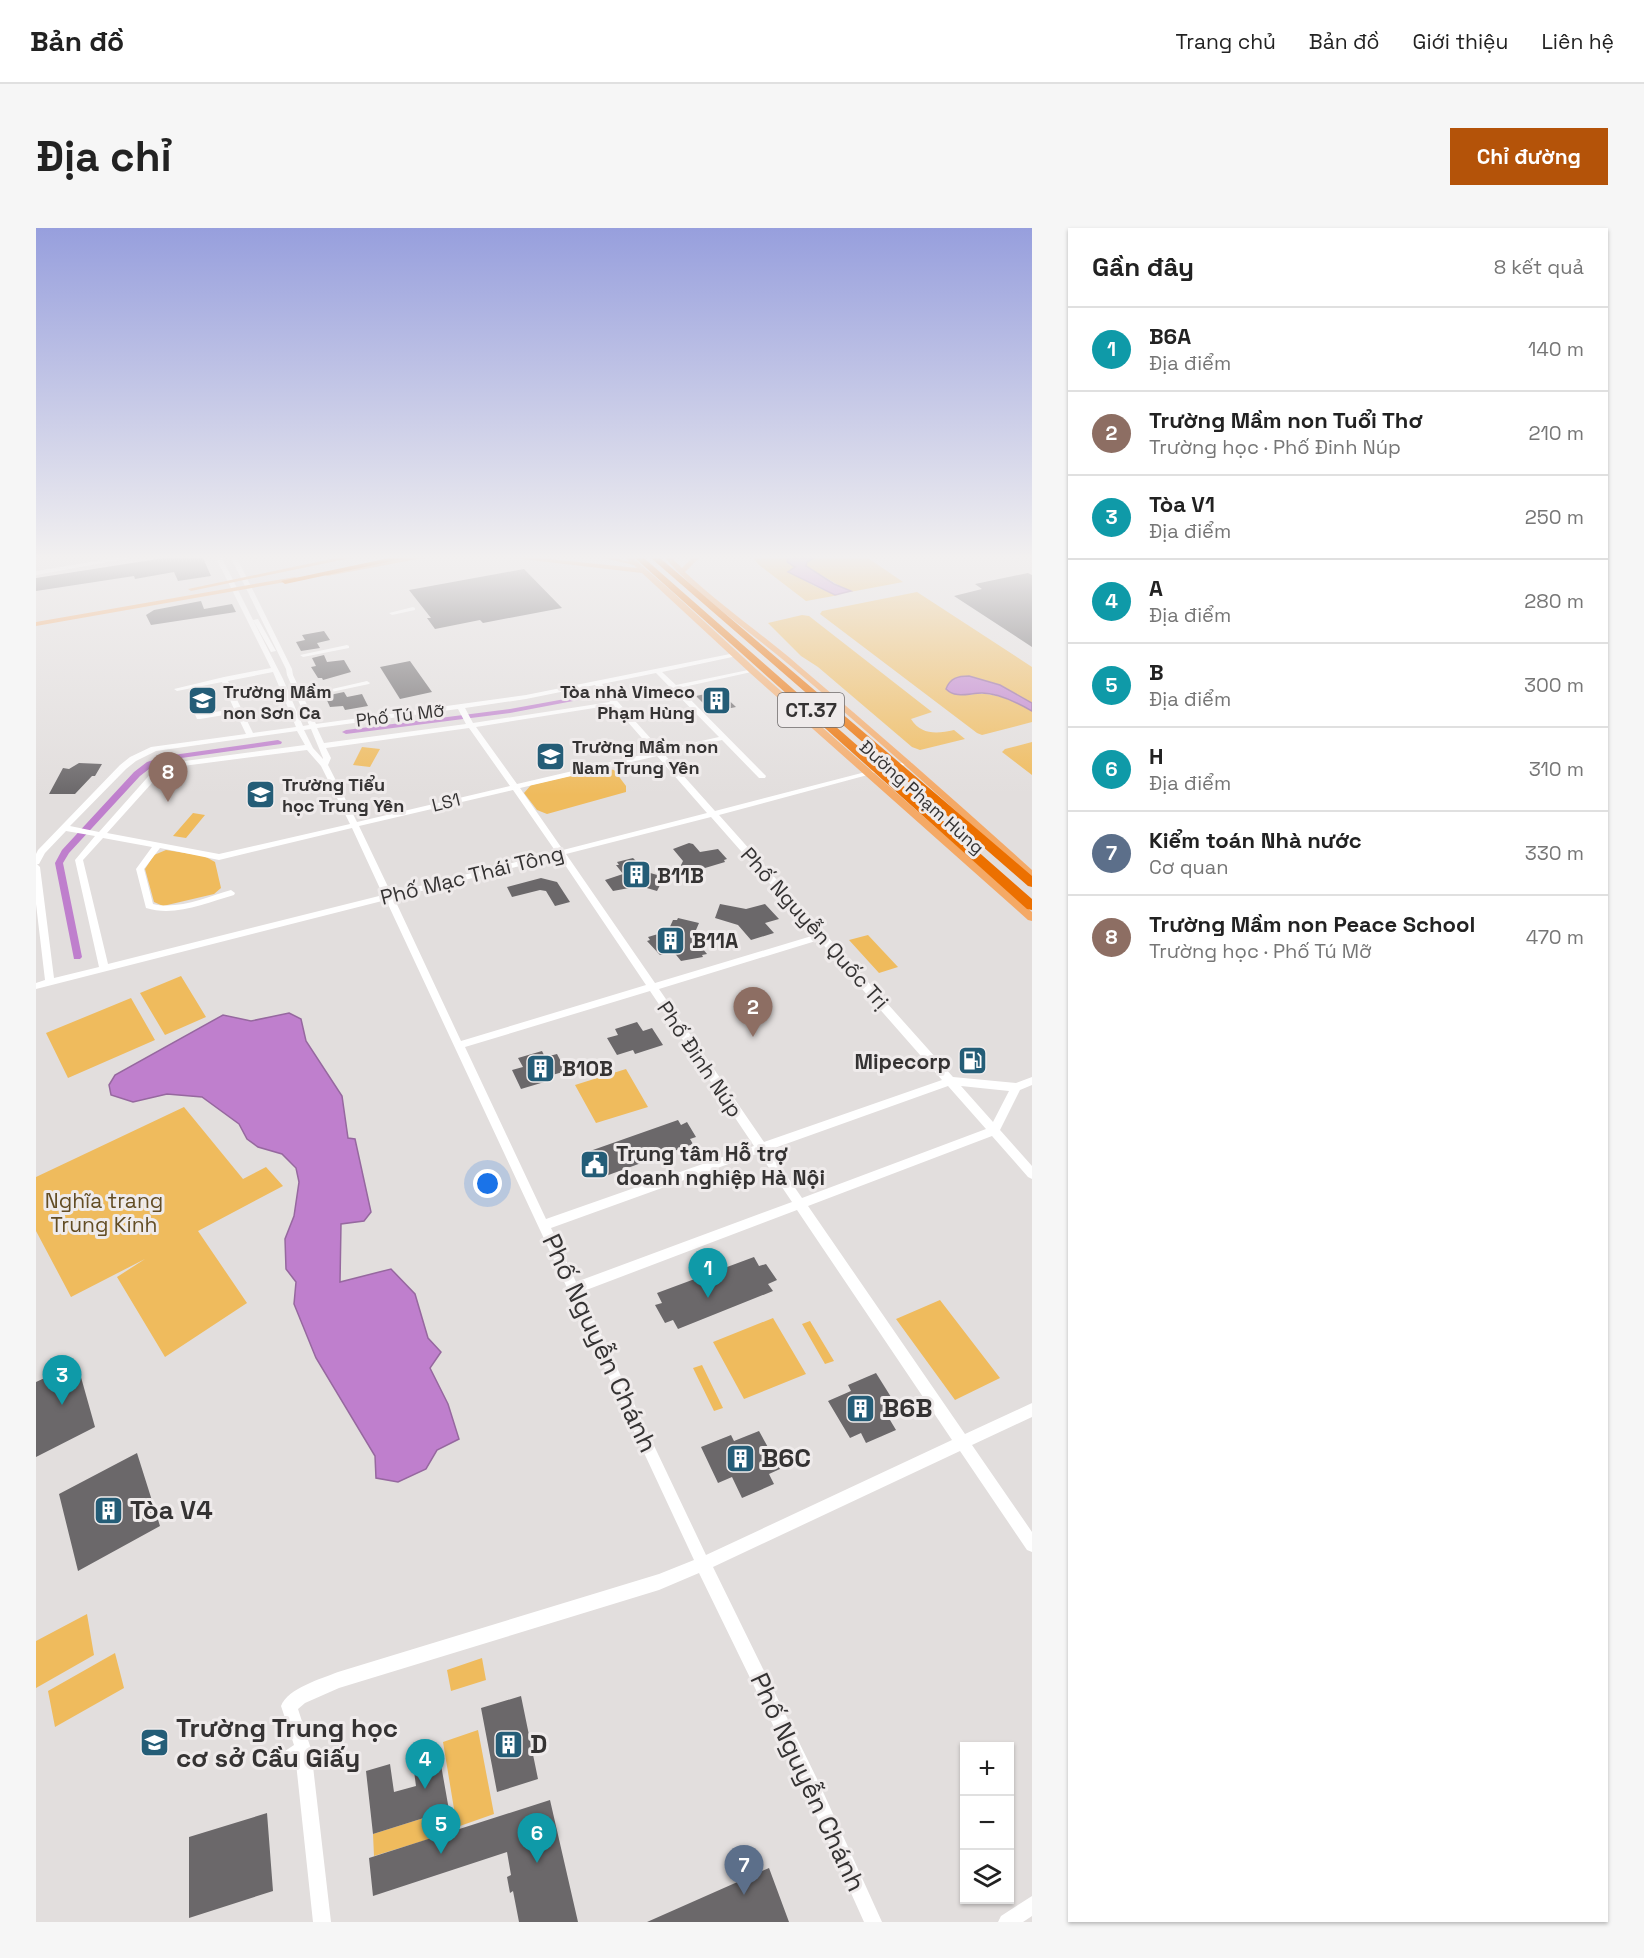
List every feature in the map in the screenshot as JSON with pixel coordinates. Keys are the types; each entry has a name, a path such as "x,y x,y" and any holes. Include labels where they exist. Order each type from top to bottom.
{"highway":[{"path":"718,637 952,842 983,861"},
{"name":"CT.37","path":"725,637 1032,906"},
{"name":"CT.37","path":"747,637 1032,883"},
{"path":"756,637 766,650 890,754 980,838"}],"main road":[{"name":"Đường Phạm Hùng","path":"718,637 735,655 1032,918"},
{"name":"Đường Phạm Hùng","path":"757,637 774,648 908,763 1032,875"}],"street":[{"name":"Phố Nguyễn Chánh","path":"257,637 279,677 300,728 310,747 324,765 354,824 575,1288 703,1564 813,1789 873,1922"},
{"path":"265,637 282,668 290,675"},
{"name":"Phố Nguyễn Chánh","path":"273,637 290,669 290,675 327,758 324,765"},
{"path":"332,640 337,649"},
{"path":"303,656 347,647"},
{"name":"Phố Tú Mỡ","path":"36,862 41,852 123,767 144,753 158,748 250,734 463,709 735,655"},
{"path":"279,677 282,668"},
{"path":"177,689 273,670"},
{"path":"657,671 762,776"},
{"path":"675,687 753,671"},
{"path":"224,679 250,734"},
{"path":"322,692 367,683"},
{"name":"Phố Nguyễn Quốc Trị","path":"597,683 1032,1174"},
{"name":"Phố Tú Mỡ","path":"322,746 615,702"},
{"name":"Phố Đinh Núp","path":"463,709 470,724 561,852 797,1203 1032,1545"},
{"path":"197,710 200,717 239,710"},
{"name":"LS1","path":"65,828 219,857 513,785 722,738"},
{"path":"104,969 78,863 97,834 157,772 165,767 310,747"},
{"name":"Phố Mạc Thái Tông","path":"36,986 908,763"},
{"path":"158,845 140,869 149,906 164,909 231,894"},
{"path":"36,867 50,983"},
{"path":"460,1045 822,936"},
{"path":"544,1225 950,1081 1016,1087 1032,1081"},
{"path":"575,1288 994,1131 1016,1087"},
{"path":"322,1922 303,1749 289,1706 299,1697 338,1680 659,1582 703,1564 1032,1410"},
{"path":"285,1761 303,1749"},
{"path":"1007,1922 1032,1905"}],"green space":[{"path":"782,637 836,637 932,712 911,719 920,728 930,732 954,730 965,739 920,750 912,747 818,667 801,656"},
{"path":"850,637 986,637 1032,667 1032,703 1000,685 964,676 968,695 993,695 1032,711 1032,722 982,735"},
{"path":"1032,742 1032,775 1002,752 1005,749"},
{"path":"362,747 380,749 370,767 353,765"},
{"path":"604,768 614,770 626,786 626,792 547,814 537,810 524,793 531,785"},
{"path":"193,813 205,815 186,838 173,836"},
{"path":"166,850 204,856 215,862 221,888 214,894 163,906 154,902 145,869 154,855"},
{"path":"868,935 898,967 879,973 849,940"},
{"path":"181,976 206,1017 165,1035 140,993"},
{"path":"131,998 155,1040 68,1078 46,1033"},
{"path":"626,1069 648,1107 596,1123 575,1085"},
{"name":"Nghĩa trang Trung Kính","path":"184,1107 243,1179 266,1167 283,1186 198,1231 247,1303 165,1357 117,1277 145,1259 71,1297 36,1231 36,1177"},
{"path":"940,1300 1000,1378 955,1400 896,1319"},
{"path":"773,1318 806,1374 744,1399 713,1342"},
{"path":"810,1321 834,1361 825,1364 802,1324"},
{"path":"702,1365 723,1408 714,1411 693,1368"},
{"path":"87,1614 94,1655 36,1688 36,1641"},
{"path":"115,1653 124,1688 55,1727 48,1691"},
{"path":"482,1658 486,1680 451,1691 447,1670"},
{"path":"478,1730 494,1814 457,1827 443,1742"},
{"path":"449,1810 452,1832 374,1856 373,1834"}],"shaded area":[{"path":"969,676 1000,685 1032,703 1032,711 995,695 982,693 958,695 946,689 955,678"},
{"path":"289,1013 301,1019 306,1041 342,1096 348,1138 355,1139 371,1212 364,1221 341,1224 340,1282 391,1269 415,1294 428,1338 441,1352 430,1368 448,1404 459,1439 437,1450 426,1469 398,1482 376,1478 375,1456 316,1358 294,1304 296,1282 286,1269 285,1239 294,1216 299,1182 296,1168 282,1154 258,1147 247,1139 239,1124 202,1097 167,1094 133,1102 111,1095 109,1085 115,1075 223,1015 251,1021"}],"building":[{"path":"303,637 328,637 330,640 317,643 320,648 301,651 296,642 305,640"},
{"path":"1017,637 1032,637 1032,647"},
{"path":"324,655 327,662 344,660 351,672 323,680 318,678 311,667 316,666 312,658"},
{"path":"410,661 432,692 400,699 380,667"},
{"name":"Tòa nhà Vimeco Phạm Hùng","path":"719,691 736,707 712,712 696,696"},
{"path":"344,692 347,697 362,694 368,706 345,710 343,706 330,707 325,696"},
{"path":"79,763 102,764 95,776 92,776 75,794 49,794 63,768 69,769"},
{"path":"689,843 700,852 718,849 727,859 724,860 725,862 705,868 700,879 677,873 683,861 673,849"},
{"name":"B11B","path":"633,858 647,872 664,877 657,891 640,886 613,891 605,880 623,874 616,865 619,865 617,862"},
{"path":"541,878 557,882 570,902 555,906 546,891 540,890 512,897 507,887"},
{"path":"720,904 746,909 765,904 779,919 765,923 774,933 751,940 738,925 715,918"},
{"name":"B11A","path":"678,918 699,923 693,937 707,954 702,955 703,957 681,961 673,951 660,955 647,941 650,940 648,937 668,931 673,920"},
{"path":"637,1022 643,1031 652,1028 663,1045 635,1054 633,1050 617,1055 607,1038 618,1035 615,1029"},
{"name":"B10B","path":"542,1051 545,1057 557,1054 566,1071 549,1076 551,1080 521,1089 512,1070 523,1067 518,1058"},
{"path":"678,1120 681,1125 687,1122 696,1137 690,1139 693,1144 603,1177 601,1173 594,1175 584,1158 592,1156 590,1151"},
{"path":"754,1257 759,1266 766,1264 777,1280 768,1284 773,1291 678,1329 673,1320 665,1323 655,1305 662,1303 657,1293"},
{"path":"77,1363 95,1427 36,1457 36,1382"},
{"name":"B6B","path":"876,1373 896,1405 884,1410 896,1430 866,1443 861,1433 850,1438 828,1401 851,1391 848,1385"},
{"name":"B6C","path":"759,1431 780,1469 769,1474 774,1484 742,1498 732,1477 718,1483 701,1447 731,1435 734,1441"},
{"name":"Tòa V4","path":"137,1453 160,1526 78,1571 59,1494"},
{"name":"D","path":"521,1696 538,1779 497,1792 481,1708"},
{"path":"438,1748 449,1810 373,1834 366,1771 390,1764 394,1792 416,1786 412,1756"},
{"path":"550,1800 578,1922 519,1922 513,1891 510,1893 507,1877 511,1875 507,1852 373,1896 369,1858"},
{"path":"267,1813 273,1891 189,1918 189,1837"},
{"path":"769,1868 789,1922 647,1922"}],"waterway":[{"path":"346,732 510,711 587,697"},
{"path":"77,957 59,863 65,852 137,774 150,764 166,758 278,742"}],"place":[{"name":"Trường Mầm non Sơn Ca","path":"202,701"},
{"name":"Tòa nhà Vimeco Phạm Hùng","path":"716,701"},
{"name":"Trường Mầm non Nam Trung Yên","path":"551,756"},
{"name":"Trường Tiểu học Trung Yên","path":"261,794"},
{"name":"Trường Mầm non Peace School","path":"168,802"},
{"name":"B11B","path":"636,875"},
{"name":"B11A","path":"671,940"},
{"name":"Trường Mầm non Tuổi Thơ","path":"753,1037"},
{"name":"Mipecorp","path":"972,1061"},
{"name":"B10B","path":"541,1068"},
{"name":"Trung tâm Hỗ trợ doanh nghiệp Hà Nội","path":"595,1165"},
{"name":"B6A","path":"708,1298"},
{"name":"Tòa V1","path":"62,1405"},
{"name":"B6B","path":"861,1408"},
{"name":"B6C","path":"740,1458"},
{"name":"Tòa V4","path":"109,1510"},
{"name":"Trường Trung học cơ sở Cầu Giấy","path":"155,1743"},
{"name":"D","path":"509,1744"},
{"name":"A","path":"425,1789"},
{"name":"B","path":"441,1854"},
{"name":"H","path":"537,1863"},
{"name":"Kiểm toán Nhà nước","path":"744,1895"}]}
